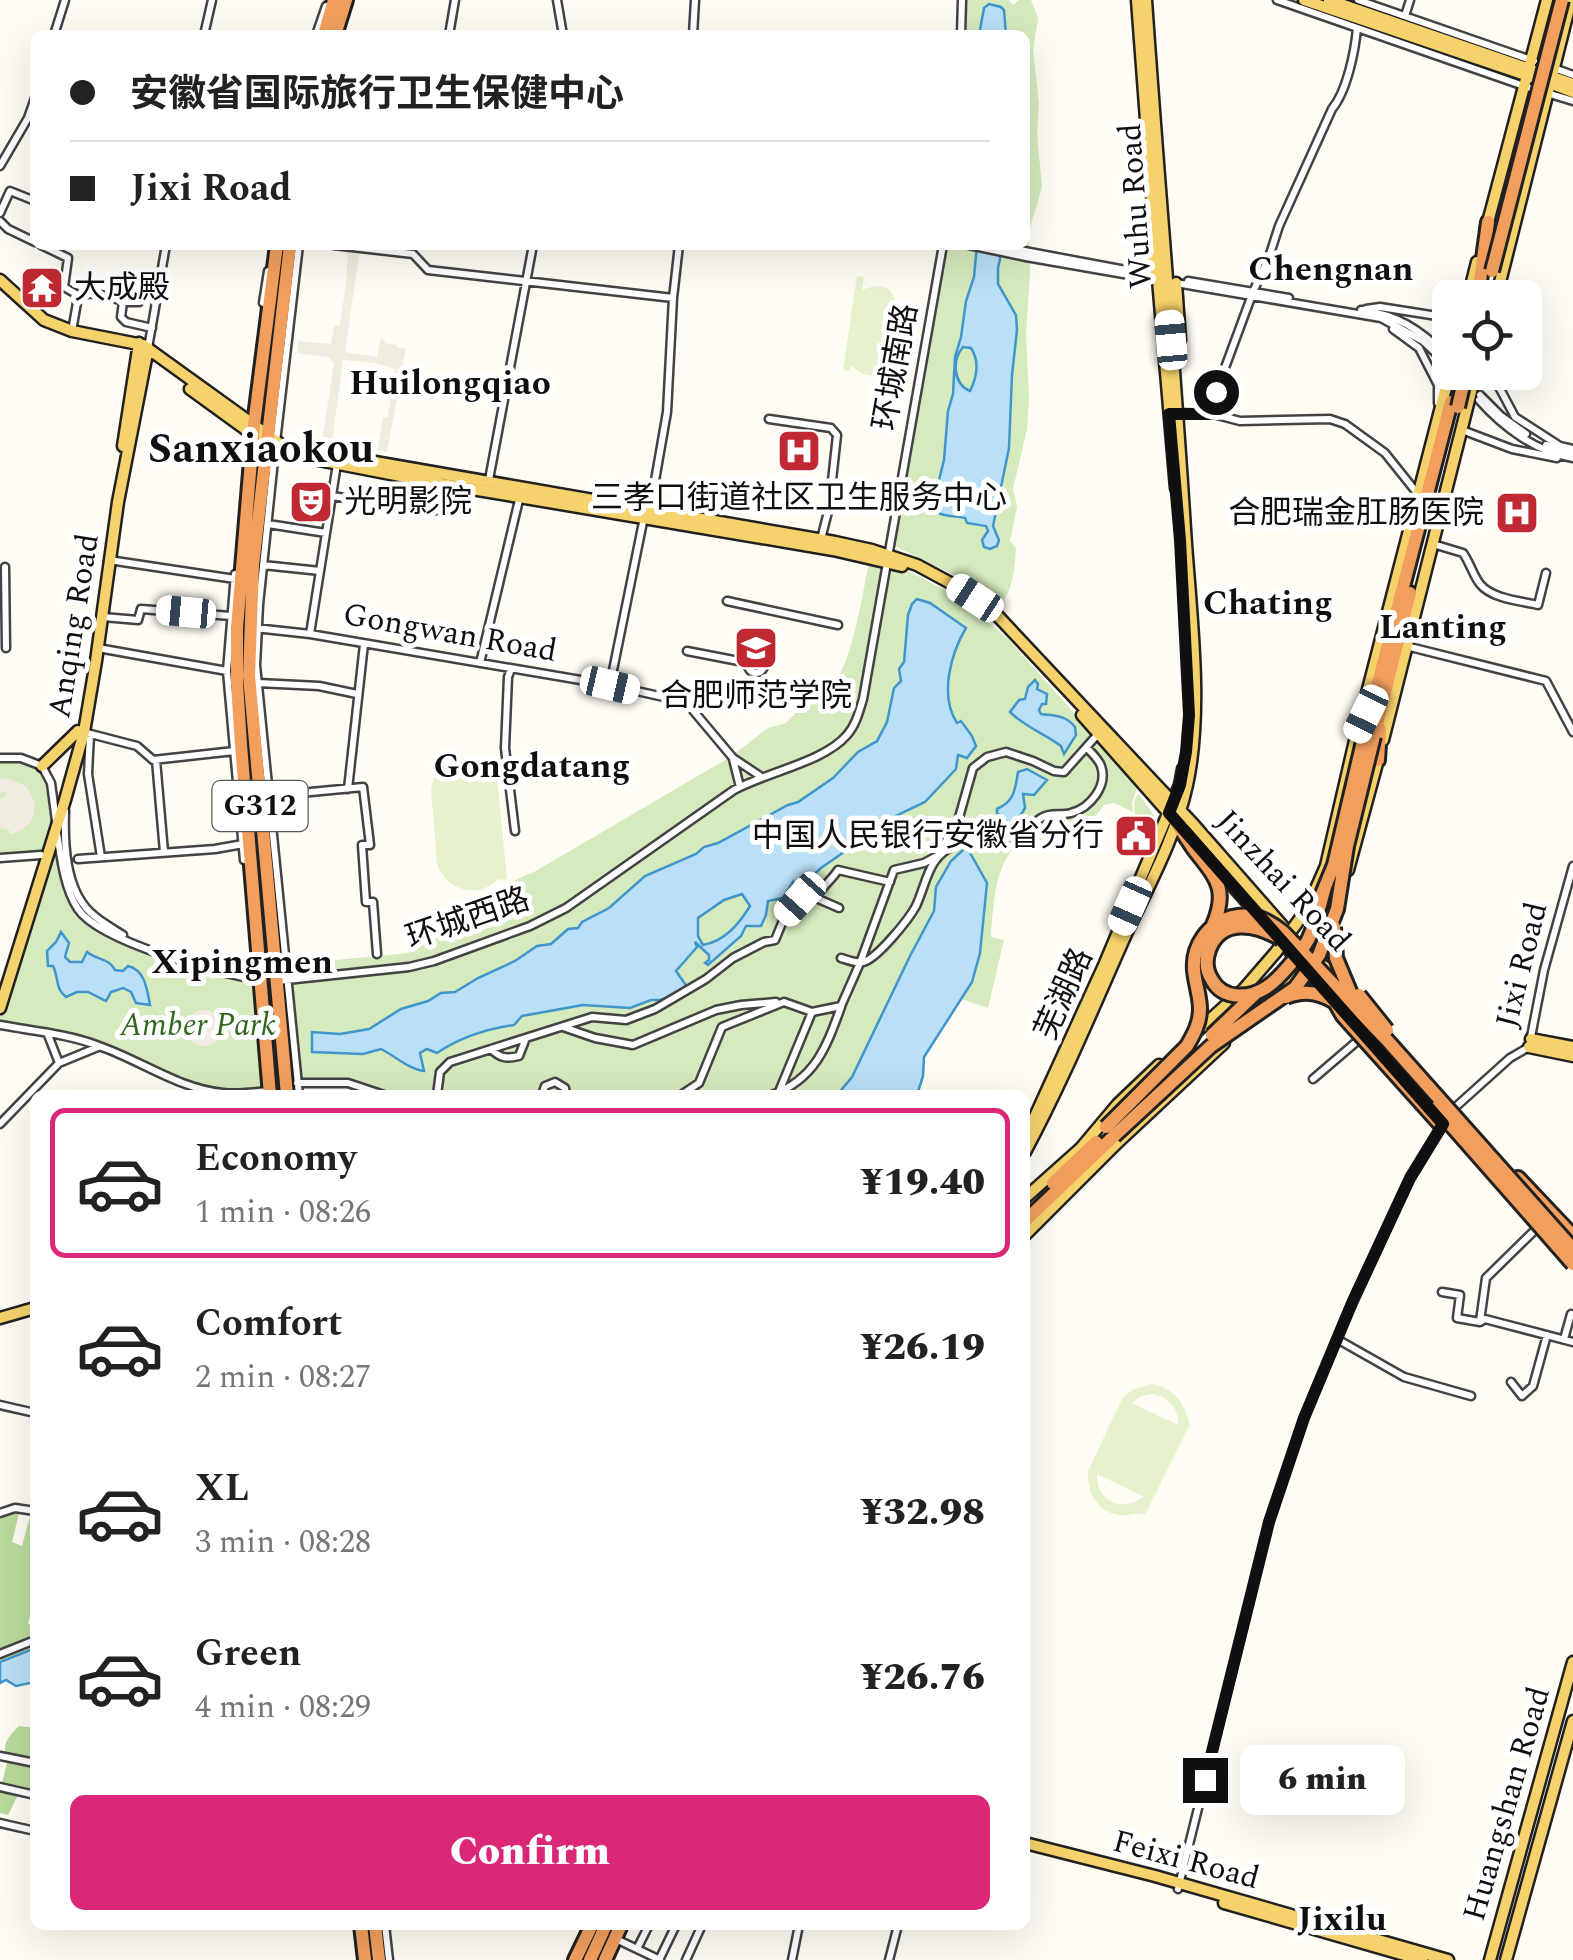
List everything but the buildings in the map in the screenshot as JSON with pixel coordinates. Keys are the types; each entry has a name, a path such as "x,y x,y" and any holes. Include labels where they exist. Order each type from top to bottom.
{"highway":[{"path":"322,30 331,0"},
{"path":"339,30 348,0"},
{"path":"1486,280 1559,0"},
{"path":"1483,280 1488,222"},
{"path":"261,436 274,250"},
{"path":"261,436 289,250"},
{"path":"1454,404 1456,390"},
{"path":"1387,1046 1360,1020 1314,970 1301,957 1288,943 1256,927 1239,925 1222,930 1206,958 1212,982 1223,994 1243,996 1266,988 1291,962 1300,951 1308,940 1334,865 1365,734 1378,701 1459,390"},
{"name":"G312","path":"261,436 249,676 290,1087"},
{"name":"G312","path":"261,436 237,628 237,683 268,1090"},
{"path":"1378,701 1378,760"},
{"path":"1365,734 1334,942 1340,970 1354,1000 1387,1046"},
{"path":"1174,812 1193,848 1217,880 1221,894 1220,909 1200,961 1203,977 1221,998 1238,1001 1260,995 1284,979 1314,942 1348,846"},
{"path":"1112,1134 1264,985 1304,930 1326,887"},
{"path":"1030,1207 1211,1046 1284,998 1319,955 1337,910"},
{"path":"1112,1134 1195,1034 1200,1008 1194,969 1198,944 1212,926 1231,917 1262,918 1283,932 1387,1046 1521,1197 1573,1264"},
{"path":"1287,938 1308,962 1343,1016 1493,1185 1521,1197 1573,1248"},
{"path":"1284,998 1305,992 1330,998 1387,1046"},
{"path":"1360,996 1520,1175 1521,1197"},
{"path":"1332,997 1573,1273"},
{"path":"1030,1216 1080,1163"},
{"name":"Jinzhai Road","path":"1518,1178 1573,1236"},
{"path":"359,1930 362,1960"},
{"path":"376,1930 379,1960"},
{"path":"578,1960 592,1930"},
{"path":"594,1960 612,1930"},
{"path":"605,1960 612,1930"}],"main road":[{"name":"Wuhu Road","path":"1138,0 1153,212 1172,354 1173,413"},
{"name":"Wuhu Road","path":"1030,1143 1051,1104 1187,788 1194,747 1195,697 1162,279 1146,0"},
{"path":"1304,0 1573,84"},
{"path":"1329,0 1527,72"},
{"path":"1473,280 1547,0"},
{"path":"1501,280 1571,0"},
{"path":"1551,80 1573,92"},
{"path":"0,280 44,320 143,349"},
{"path":"0,288 38,326 143,349"},
{"name":"Jinzhai Road","path":"143,349 277,452 442,484 649,510 821,540 917,565 943,578 994,612 1287,938"},
{"name":"Anqing Road","path":"0,986 41,855 65,800 84,732 143,349"},
{"name":"Anqing Road","path":"0,1008 84,732 110,525 143,349"},
{"path":"1030,1193 1081,1148 1118,1104 1244,989 1307,909 1326,866 1365,734 1418,494 1446,390"},
{"path":"1030,1229 1112,1134 1308,962 1343,886 1472,390"},
{"name":"Jinzhai Road","path":"261,436 301,450 488,487 887,558 928,576 973,603 1026,653 1174,812"},
{"path":"42,766 84,732"},
{"name":"芜湖路","path":"1030,1128 1174,812"},
{"path":"1343,886 1338,935 1341,955 1360,996"},
{"name":"Jinzhai Road","path":"1308,962 1331,971 1518,1178"},
{"path":"1257,1010 1303,989 1332,997"},
{"path":"1530,1043 1573,1047"},
{"path":"1530,1043 1573,1056"},
{"path":"1047,1177 1080,1163"},
{"path":"0,1321 30,1312"},
{"name":"Huangshan Road","path":"1490,1960 1573,1662"},
{"name":"Huangshan Road","path":"1506,1960 1573,1720"},
{"name":"Feixi Road","path":"1030,1847 1448,1960"},
{"name":"Feixi Road","path":"1179,1886 1422,1960"}],"street":[{"path":"55,30 64,0"},
{"path":"205,30 212,0"},
{"path":"450,30 455,0"},
{"path":"558,0 563,30"},
{"path":"693,30 695,0"},
{"path":"961,30 962,0"},
{"path":"1278,0 1358,28 1527,72"},
{"path":"1358,0 1405,16 1527,72"},
{"path":"1405,16 1410,0"},
{"path":"1213,414 1216,392 1279,226 1339,100 1354,57 1358,28"},
{"path":"1551,80 1573,74"},
{"path":"1551,80 1573,101"},
{"path":"0,166 30,112"},
{"path":"0,212 10,191 30,199"},
{"path":"0,221 30,239"},
{"path":"57,250 68,258 64,287 78,298"},
{"name":"Anqing Road","path":"143,349 152,328 165,250"},
{"path":"259,981 227,671 235,580 299,250"},
{"path":"413,250 428,270 673,298"},
{"path":"488,487 532,250"},
{"path":"649,510 667,412 678,250"},
{"name":"环城南路","path":"887,558 942,250"},
{"path":"1000,250 1363,313 1384,313 1408,324 1432,347"},
{"path":"1012,250 1030,255"},
{"path":"72,331 78,298 83,294 139,302 142,286 159,288"},
{"path":"126,301 123,320 152,328"},
{"path":"1363,313 1380,306 1432,315"},
{"path":"1363,313 1395,329 1420,348 1438,384 1439,422"},
{"path":"1501,390 1515,417 1572,454"},
{"path":"1480,397 1524,434 1572,454"},
{"path":"1173,413 1213,414 1240,420 1330,419 1345,424 1386,453 1418,494"},
{"path":"769,419 831,428 837,435 829,508 821,540"},
{"path":"1462,430 1512,449 1556,458 1572,454"},
{"path":"274,460 254,628 280,983"},
{"path":"310,634 336,464"},
{"path":"332,496 437,510 442,484"},
{"path":"480,663 519,500"},
{"path":"610,685 644,522"},
{"path":"268,524 326,533"},
{"path":"1432,544 1463,554 1488,591 1538,605 1546,573"},
{"name":"环城西路","path":"42,766 51,783 67,883 78,910 96,926 207,968 259,981 280,983 434,962 530,926 566,908 740,787 824,752 850,731 863,699 887,558"},
{"path":"109,560 235,580"},
{"path":"263,564 320,571"},
{"path":"5,567 6,648"},
{"path":"727,601 838,625"},
{"path":"102,617 138,620 141,609 231,616"},
{"name":"Gongwan Road","path":"254,628 511,668 686,702 733,758"},
{"path":"348,789 364,644"},
{"path":"1406,646 1546,681 1573,732"},
{"path":"98,648 227,671"},
{"path":"687,651 749,663"},
{"path":"511,668 505,748 515,831"},
{"path":"258,683 319,686 357,694"},
{"path":"101,857 84,732 137,746 156,760 234,751"},
{"path":"841,958 868,961 900,929 958,821 973,768 987,757 1006,752 1064,772 1098,734"},
{"path":"785,1090 817,1064 828,1042 894,870 924,862 976,837 1015,838 1028,833 1046,815 1082,810 1096,796 1103,780 1101,764 1087,748"},
{"path":"0,758 21,758 42,766"},
{"path":"733,758 760,777"},
{"path":"733,758 740,787"},
{"path":"156,760 164,852"},
{"path":"269,796 363,786 370,845 362,845 366,902 373,902 377,954"},
{"path":"65,800 68,863 81,902 90,913 137,944"},
{"path":"78,858 243,844"},
{"path":"0,858 41,855"},
{"name":"Jixi Road","path":"1179,1886 1269,1522 1304,1418 1410,1178 1453,1108 1530,1043 1544,970 1573,866"},
{"path":"816,898 838,870 890,882"},
{"path":"437,1090 440,1072 450,1062 592,1017 626,1020 655,1009 733,958 775,940 785,916 800,899 816,898 839,908"},
{"path":"562,1027 633,1045 716,1010 741,1005 784,1002 812,1012 841,1006"},
{"path":"690,1090 699,1083 722,1028 784,1002"},
{"path":"778,1090 812,1012"},
{"path":"0,1025 100,1046 205,1090"},
{"path":"48,1034 58,1063"},
{"path":"1314,1079 1365,1035"},
{"path":"490,1048 498,1056 519,1056 526,1038"},
{"path":"32,1090 58,1063 100,1046"},
{"path":"290,1087 334,1082 356,1090"},
{"path":"544,1090 555,1082 564,1090"},
{"path":"0,1124 30,1092"},
{"path":"1480,1322 1486,1278 1536,1230"},
{"path":"1442,1292 1460,1295 1457,1318 1480,1322 1485,1319 1569,1341 1571,1314"},
{"path":"1511,1382 1522,1396 1533,1386 1547,1335"},
{"path":"1337,1339 1404,1377 1472,1396"},
{"path":"0,1405 30,1411"},
{"path":"0,1514 15,1508 30,1510"},
{"path":"0,1654 30,1642"},
{"path":"0,1756 30,1763"},
{"path":"0,1787 30,1794"},
{"path":"0,1823 30,1830"},
{"path":"386,1930 389,1960"},
{"path":"612,1930 638,1950 660,1960 674,1930"},
{"path":"638,1950 647,1930"},
{"path":"686,1960 700,1930"},
{"path":"792,1960 798,1930"},
{"path":"889,1960 897,1930"}],"green space":[{"path":"965,0 1009,0 1013,5 1019,0 1031,0 1038,18 1033,50 1042,187 1030,228 1030,30 963,30"},
{"path":"944,250 1029,250 1027,429 1013,489 1017,507 1010,541 1016,548 1014,571 999,607 962,579 895,546"},
{"path":"857,276 864,277 862,290 884,287 896,305 890,353 878,374 862,373 851,366 849,371 843,370"},
{"path":"869,563 916,575 952,594 1008,639 1138,785 1133,812 1114,803 1104,805 1084,825 1048,836 1030,850 1012,850 1001,869 996,891 991,937 1004,940 988,1008 961,999 924,1057 919,1090 369,1090 348,1083 298,1083 285,962 409,953 467,907 732,756 768,728 786,723 813,695 821,697 832,687 854,636"},
{"path":"466,757 483,762 497,778 507,879 499,878 483,889 473,890 448,881 437,864 431,789 442,767"},
{"path":"0,758 33,760 50,779 55,815 41,855 0,858"},
{"path":"1138,794 1155,822 1143,853 1135,825"},
{"name":"Amber Park","path":"56,827 70,892 86,918 164,954 257,980 266,1090 205,1090 100,1046 0,1025 0,1008"},
{"path":"1152,1384 1167,1389 1182,1404 1190,1424 1145,1515 1120,1515 1105,1510 1095,1500 1088,1479 1088,1471 1122,1399 1132,1390","holes":["1152,1394 1172,1404 1178,1425 1132,1403","1097,1474 1142,1496 1143,1497 1126,1504 1111,1502 1101,1491"]},
{"path":"19,1513 12,1542 22,1546 30,1516 30,1649 0,1661 0,1519"},
{"path":"19,1726 30,1727 30,1793 18,1795 8,1815 0,1813 0,1783 8,1759 5,1745"}],"shaded area":[{"path":"345,252 359,254 345,352 377,357 381,339 397,348 406,348 387,452 378,450 383,417 388,417 395,369 343,360 332,443 322,442 334,363 328,357 297,353 298,341 331,344 334,325 340,325 348,255"},
{"path":"0,779 26,786 35,803 30,823 10,835 9,830 0,828 0,799 7,795 6,791 0,793"},
{"path":"204,1010 217,1015 222,1028 217,1041 204,1046 191,1041 186,1028 191,1015"}],"water":[{"path":"989,4 1004,10 1006,30 980,30 984,8"},
{"path":"977,250 1002,250 998,284 1016,315 1017,330 1009,448 993,526 999,540 990,549 984,547 982,540 988,531 986,526 943,515 932,508 944,460 955,357","holes":["963,347 971,348 976,370 970,391 960,383 956,365"]},
{"path":"917,599 930,603 966,628 952,662 949,700 957,723 961,721 976,746 967,758 958,755 956,769 925,802 883,822 796,891 793,882 783,898 768,901 761,926 746,926 741,936 708,965 705,963 709,955 695,942 697,947 676,971 688,988 630,1008 583,1005 522,1016 514,1025 474,1034 437,1053 427,1049 420,1053 424,1071 381,1049 363,1054 312,1052 312,1032 340,1034 369,1029 401,1009 441,993 455,992 537,946 551,944 568,929 578,928 609,908 645,876 798,802 833,778 858,752 877,741 887,722 894,688 901,681 899,669 904,662 912,604","holes":["742,894 750,906 731,931 703,945 698,936 698,918 724,900"]},
{"path":"1035,680 1037,689 1047,694 1046,704 1039,710 1041,714 1064,718 1075,727 1076,735 1064,754 1061,746 1010,712 1019,700 1025,699"},
{"path":"1027,769 1047,780 1034,795 1023,794 1025,808 1018,820 1010,824 997,809 1011,798 1018,772"},
{"path":"964,849 969,851 987,883 980,953 972,982 924,1057 919,1090 841,1090 852,1077 934,911 936,887 951,861"},
{"path":"61,932 69,943 65,957 70,962 82,962 87,952 110,963 115,970 134,968 144,981 150,1005 136,1003 131,992 123,988 111,992 106,1001 88,992 66,997 53,966 48,966 47,951"},
{"path":"30,1650 30,1683 16,1686 6,1680 0,1683 0,1662"}],"place":[{"name":"大成殿","path":"42,288"},
{"name":"三孝口街道社区卫生服务中心","path":"799,451"},
{"name":"光明影院","path":"311,502"},
{"name":"合肥瑞金肛肠医院","path":"1517,513"},
{"name":"合肥师范学院","path":"756,648"},
{"name":"中国人民银行安徽省分行","path":"1136,836"}],"district":[{"name":"Chengnan","path":"1331,269"},
{"name":"Huilongqiao","path":"450,383"},
{"name":"Sanxiaokou","path":"261,449"},
{"name":"Chating","path":"1268,603"},
{"name":"Lanting","path":"1443,627"},
{"name":"Gongdatang","path":"532,766"},
{"name":"Xipingmen","path":"242,962"},
{"name":"Jixilu","path":"1342,1919"}],"route":[{"path":"1205,1780 1269,1522 1304,1418 1410,1178 1443,1124 1169,813 1180,785 1189,715 1169,414 1213,414 1216,392"}]}
